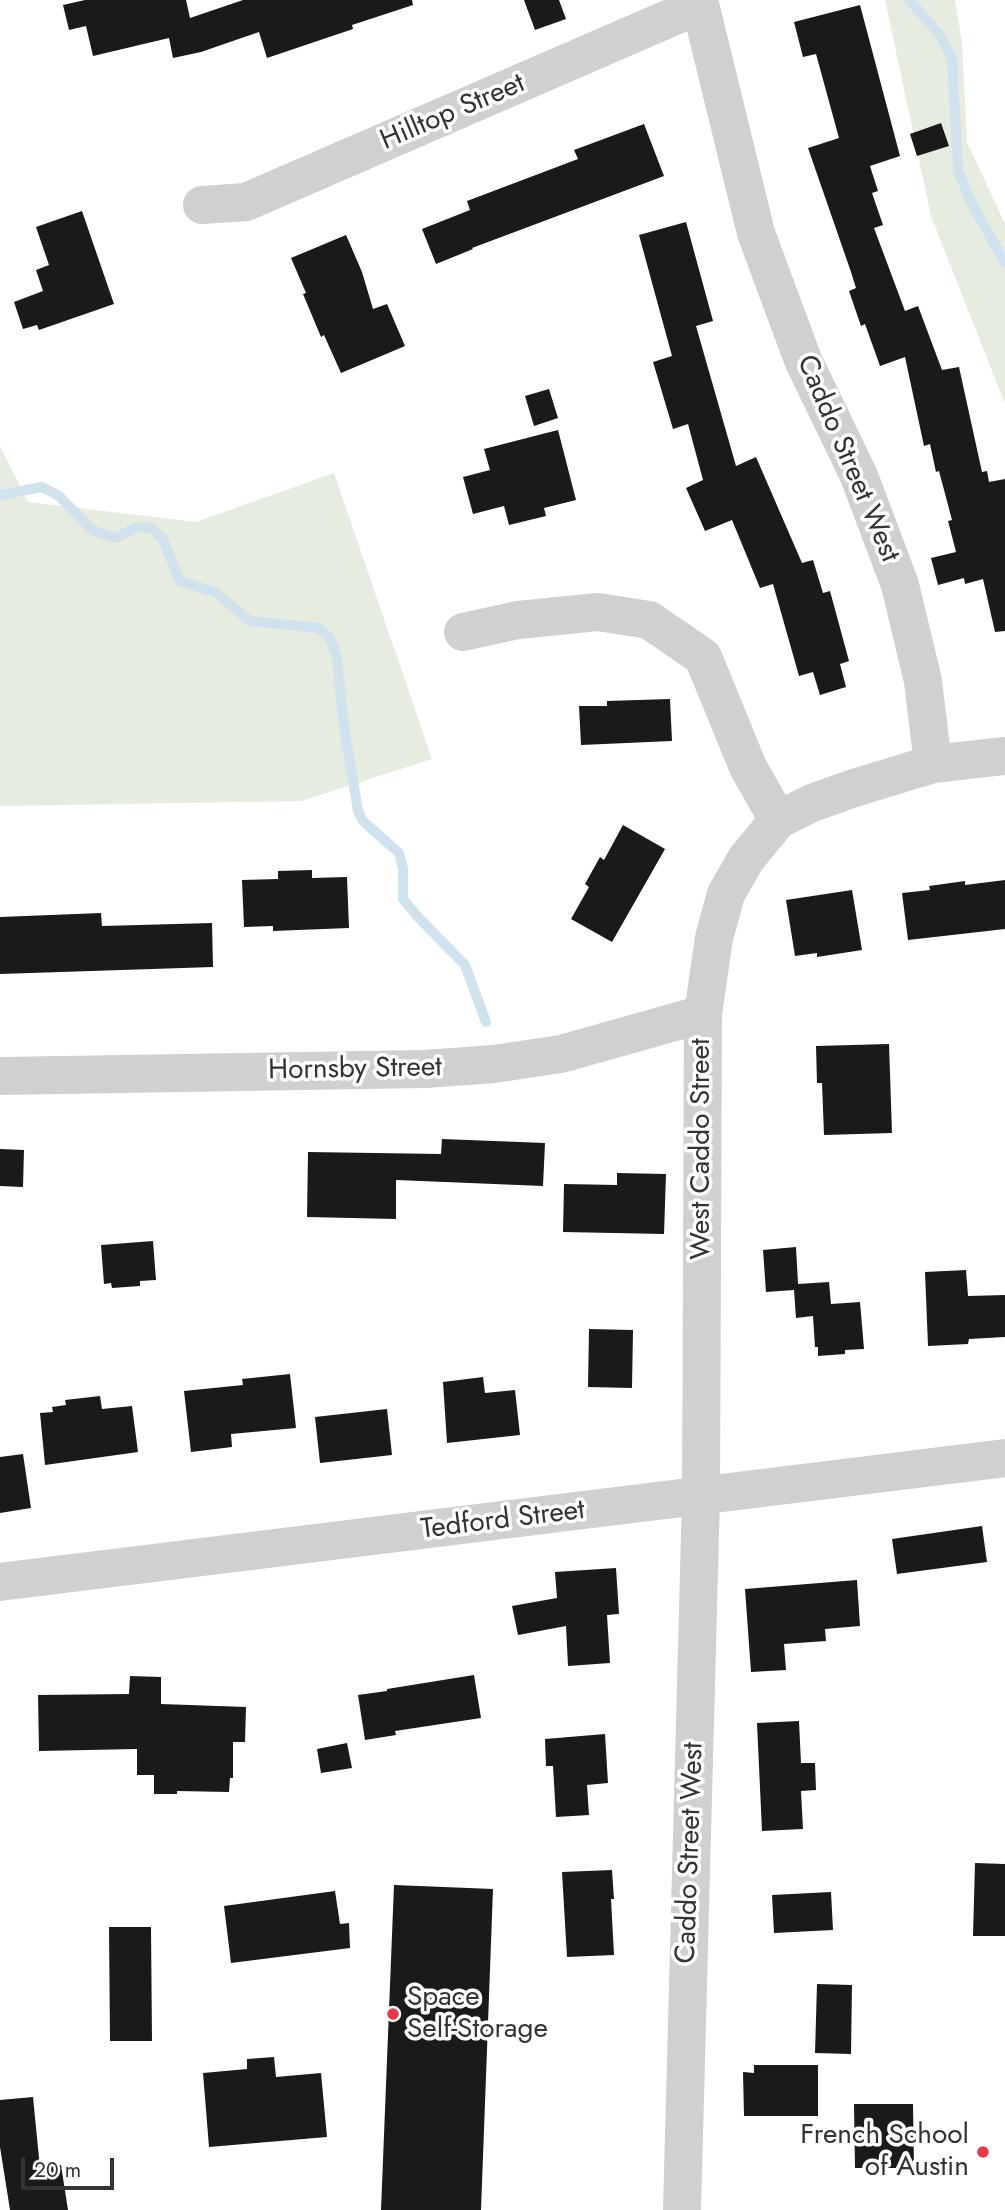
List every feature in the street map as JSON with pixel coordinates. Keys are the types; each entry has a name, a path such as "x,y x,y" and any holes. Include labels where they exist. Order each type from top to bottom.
{"street":[{"name":"Hilltop Street","path":"202,205 246,202 699,3"},
{"name":"Caddo Street West","path":"699,3 756,233 803,360 859,476 900,585 923,681 933,764"},
{"path":"463,632 519,620 598,612 649,620 703,657 748,767 778,820 812,803 933,764 1005,756"},
{"name":"West Caddo Street","path":"701,1497 703,1013 714,938 726,894 746,859 778,820"},
{"name":"Hornsby Street","path":"0,1076 425,1069 494,1065 561,1054 703,1013"},
{"name":"Tedford Street","path":"0,1582 1005,1458"},
{"name":"Caddo Street West","path":"682,2210 701,1497"}],"shaded area":[{"path":"885,0 955,0 962,43 967,142 1005,224 1005,404 931,216"},
{"path":"0,446 28,502 196,522 334,473 432,759 301,801 0,806"}],"building":[{"path":"85,0 186,0 190,18 243,0 412,0 413,5 267,58 259,32 201,52 173,58 169,38 93,56 86,26 69,30 63,5"},
{"path":"524,0 559,0 566,19 535,30"},
{"path":"860,5 900,156 870,166 878,191 872,193 883,225 874,228 905,311 918,306 942,370 959,367 982,472 987,471 989,482 1005,479 1005,631 995,632 983,579 965,584 964,578 938,585 931,558 956,552 948,521 952,520 939,471 936,472 930,444 924,446 905,357 880,366 865,324 861,326 849,291 856,288 808,148 839,138 816,54 803,57 794,22"},
{"path":"941,123 949,146 917,156 910,134"},
{"path":"644,124 664,176 436,264 422,229 470,210 467,201 578,159 574,150"},
{"path":"82,211 114,304 39,330 37,325 23,329 14,302 43,291 36,270 49,265 36,227"},
{"path":"686,222 713,321 696,326 736,466 756,457 802,563 813,560 823,593 830,591 849,661 840,664 846,687 820,695 813,672 799,676 773,584 760,588 732,520 705,531 686,488 703,480 688,424 673,429 653,362 672,356 639,235"},
{"path":"346,235 362,272 373,309 387,304 405,346 341,373 324,335 321,337 291,258"},
{"path":"549,389 558,418 534,426 525,396"},
{"path":"558,430 576,500 544,508 546,516 509,525 504,506 473,514 463,477 490,470 484,449"},
{"path":"670,699 672,741 581,745 579,706 607,706 607,701"},
{"path":"623,825 665,849 612,942 571,919 589,887 585,884 600,857 604,860"},
{"path":"312,870 312,878 347,877 349,928 273,931 273,926 244,927 242,880 278,879 278,871"},
{"path":"1005,880 1005,929 908,940 902,893 930,890 929,886 965,881 965,885"},
{"path":"852,890 862,950 817,957 817,953 795,956 786,900"},
{"path":"101,913 102,926 212,923 213,967 0,974 0,917"},
{"path":"889,1044 892,1133 824,1135 822,1083 817,1083 816,1046"},
{"path":"442,1139 545,1143 543,1186 396,1180 396,1219 307,1217 308,1152 441,1154"},
{"path":"0,1149 24,1150 23,1187 0,1186"},
{"path":"617,1173 666,1174 664,1234 563,1232 564,1184 617,1185"},
{"path":"153,1241 156,1280 140,1281 140,1286 112,1288 111,1283 104,1284 101,1245"},
{"path":"796,1247 798,1284 829,1282 831,1304 860,1302 864,1349 818,1356 813,1316 796,1318 794,1290 766,1292 763,1250"},
{"path":"966,1270 968,1296 1005,1295 1005,1337 969,1339 968,1344 928,1346 925,1272"},
{"path":"589,1329 633,1330 632,1388 588,1387"},
{"path":"290,1374 296,1428 231,1434 232,1447 191,1452 184,1391 243,1385 242,1379"},
{"path":"483,1377 485,1393 515,1390 520,1435 447,1443 443,1382"},
{"path":"100,1396 102,1409 132,1406 138,1452 45,1465 40,1413 53,1412 52,1407 66,1405 65,1400"},
{"path":"387,1409 392,1455 320,1463 315,1417"},
{"path":"23,1454 31,1508 0,1513 0,1457"},
{"path":"982,1526 987,1562 897,1574 892,1539"},
{"path":"616,1568 619,1614 607,1615 610,1663 568,1666 566,1626 518,1635 512,1606 557,1598 555,1572"},
{"path":"857,1580 860,1626 825,1629 826,1641 784,1644 786,1670 751,1672 745,1589"},
{"path":"474,1675 481,1718 395,1731 396,1735 365,1740 358,1695"},
{"path":"130,1676 161,1677 161,1704 246,1707 245,1742 233,1742 233,1778 230,1778 229,1792 177,1791 177,1794 154,1794 154,1775 137,1775 137,1749 39,1751 38,1695 129,1694"},
{"path":"799,1721 801,1763 815,1763 816,1790 801,1791 803,1829 762,1831 757,1723"},
{"path":"605,1734 608,1783 587,1785 589,1815 556,1817 553,1766 546,1766 545,1739"},
{"path":"347,1743 352,1768 321,1773 317,1749"},
{"path":"975,1863 1005,1864 1005,1936 973,1936"},
{"path":"612,1870 614,1955 567,1957 562,1872"},
{"name":"Space Self-Storage","path":"394,1885 493,1889 481,2210 381,2210"},
{"path":"335,1891 340,1924 349,1923 350,1948 231,1963 224,1906"},
{"path":"831,1892 833,1930 774,1933 772,1895"},
{"path":"109,1927 151,1927 152,2041 110,2041"},
{"path":"817,1984 852,1985 851,2054 815,2053"},
{"path":"274,2057 276,2077 321,2073 327,2137 209,2147 203,2073 247,2069 247,2059"},
{"path":"754,2065 818,2065 818,2116 744,2116 743,2072 754,2073"},
{"path":"33,2097 40,2168 61,2165 68,2210 10,2210 0,2147 0,2100"},
{"path":"854,2104 913,2104 914,2168 855,2168"}],"waterway":[{"path":"909,0 941,36 952,59 958,170 970,200 1005,263"},
{"path":"0,495 42,487 59,496 92,530 115,538 137,527 152,528 163,539 180,581 215,592 250,621 318,628 330,638 337,657 343,720 358,811 363,821 399,853 403,869 403,899 465,965 486,1022"}],"place":[{"name":"Space Self-Storage","path":"393,2014"},
{"name":"French School of Austin","path":"983,2152"}]}
